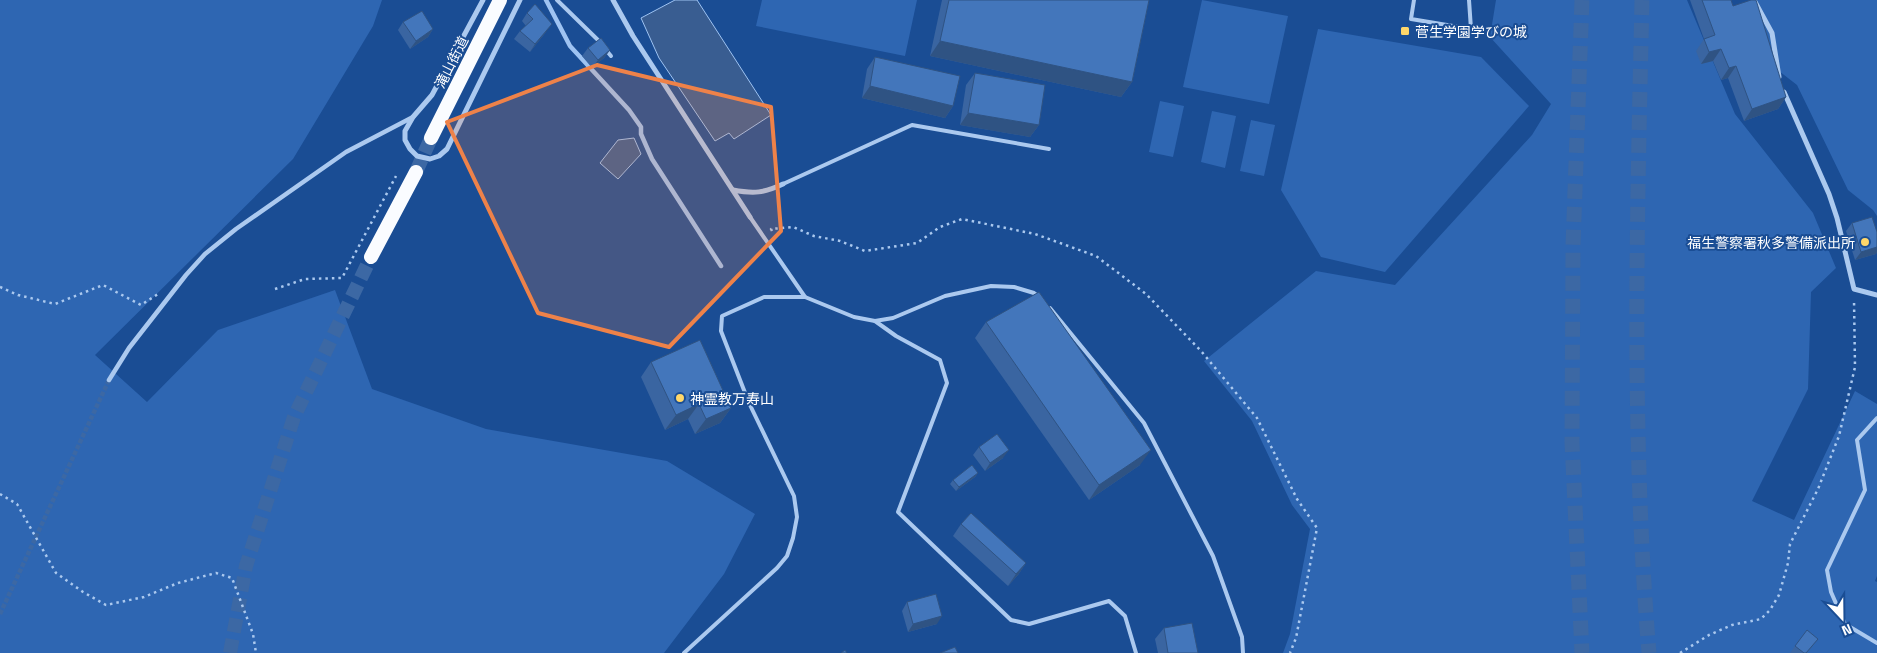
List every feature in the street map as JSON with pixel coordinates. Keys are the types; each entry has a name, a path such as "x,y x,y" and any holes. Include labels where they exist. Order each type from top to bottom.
{"highway":[{"name":"滝山街道","path":"431,138 500,0"},
{"path":"371,257 416,172"}],"street":[{"path":"483,0 432,95 413,117 405,131 405,140 417,156 430,159 439,156 447,149 520,0"},
{"path":"613,0 633,36 750,217"},
{"path":"1754,0 1772,34 1779,77 1786,99 1830,194 1838,218 1854,289 1877,295"},
{"path":"109,380 129,348 186,275 205,254 236,229 346,152 413,117"},
{"path":"733,190 753,194 768,191 783,184"}],"lane":[{"path":"557,0 594,34 612,56"},
{"path":"1414,0 1411,19 1471,29 1469,0"},
{"path":"783,184 912,125 1049,149"},
{"path":"750,217 806,297"},
{"path":"684,653 777,568 787,556 797,517 794,496 749,403 721,331 722,316 764,297 806,297 854,317 875,320 892,318 945,296 991,286 1014,288 1034,293 1040,299"},
{"path":"1046,304 1058,316 1144,424 1213,556 1242,637 1243,653"},
{"path":"875,320 896,336 940,360 947,382 898,512 1011,620 1029,624 1109,601 1126,616 1136,653"},
{"path":"1877,418 1857,440 1865,490 1826,570 1831,592 1846,624 1877,643"}],"path":[{"path":"276,289 305,279 342,278 397,175"},
{"path":"770,229 793,227 814,236 840,241 865,252 917,243 940,227 962,219 1035,234 1096,256 1146,294 1201,351 1257,418 1297,499 1317,528 1296,638 1290,653"},
{"path":"0,286 18,295 55,304 103,284 142,305"},
{"path":"1680,653 1708,635 1732,625 1761,619 1770,610 1779,595 1788,563 1790,544 1818,489 1839,436 1854,367 1854,289"},
{"path":"0,494 17,504 56,573 106,605 144,597 178,583 216,573 232,578 253,634 256,653"}],"highlighted area":[{"path":"597,65 771,107 781,231 669,347 538,313 447,122"}],"shaded area":[{"path":"0,0 382,0 373,26 293,159 95,355 147,402 218,330 335,290 372,389 486,429 667,461 755,514 724,574 664,653 0,653"},
{"path":"675,0 697,0 771,115 734,139 729,133 715,141 659,58 641,18"},
{"path":"762,0 917,0 905,56 756,26"},
{"path":"1202,0 1288,16 1269,104 1183,87"},
{"path":"1496,0 1687,0 1735,114 1813,213 1836,268 1811,292 1808,389 1752,501 1794,520 1855,391 1877,404 1877,576 1875,581 1877,582 1877,653 1283,653 1290,634 1310,529 1292,505 1252,421 1204,361 1316,271 1395,285 1532,135 1551,104 1490,37"},
{"path":"1752,0 1877,0 1877,216 1873,210 1848,190 1797,85 1766,61"},
{"path":"1318,29 1481,57 1529,106 1385,272 1321,257 1281,190"},
{"path":"1160,101 1184,106 1173,157 1149,152"},
{"path":"1212,111 1236,116 1225,168 1201,162"},
{"path":"1251,120 1275,125 1264,176 1240,171"},
{"path":"634,138 641,154 618,179 600,163 618,140"}],"building":[{"path":"949,0 1149,0 1132,82 940,41"},
{"path":"1702,0 1731,0 1733,6 1756,0 1786,97 1752,109 1736,66 1729,68 1721,49 1709,52 1704,39 1715,35"},
{"path":"535,4 552,24 535,44 520,31 533,19 527,13"},
{"path":"422,11 433,29 416,41 403,22"},
{"path":"601,38 610,50 598,60 588,48"},
{"path":"875,57 960,76 953,106 870,86"},
{"path":"975,73 1045,85 1039,125 968,113"},
{"path":"1872,217 1877,232 1877,247 1861,252 1852,223"},
{"path":"1039,292 1151,450 1099,485 986,322"},
{"path":"700,340 731,408 706,419 699,404 676,415 651,362"},
{"path":"997,434 1009,450 990,463 979,447"},
{"path":"972,465 978,473 959,487 953,480"},
{"path":"971,513 1026,563 1016,574 961,524"},
{"path":"936,594 942,616 913,624 907,602"},
{"path":"1192,623 1198,653 1168,653 1164,628"},
{"path":"1807,630 1818,639 1804,653 1795,646"},
{"path":"955,647 958,653 940,653"}],"waterway":[{"path":"546,0 570,46 629,110 641,127 641,134 652,159 721,266"}],"tunnel":[{"path":"1582,0 1573,245 1572,442 1582,653"},
{"path":"1642,0 1638,163 1637,327 1643,572 1649,653"},
{"path":"416,172 431,138"},
{"path":"230,653 246,566 294,417 371,257"},
{"path":"0,614 109,380"}],"place":[{"name":"菅生学園学びの城","path":"1405,31"},
{"name":"福生警察署秋多警備派出所","path":"1865,242"},
{"name":"神霊教万寿山","path":"680,398"}]}
